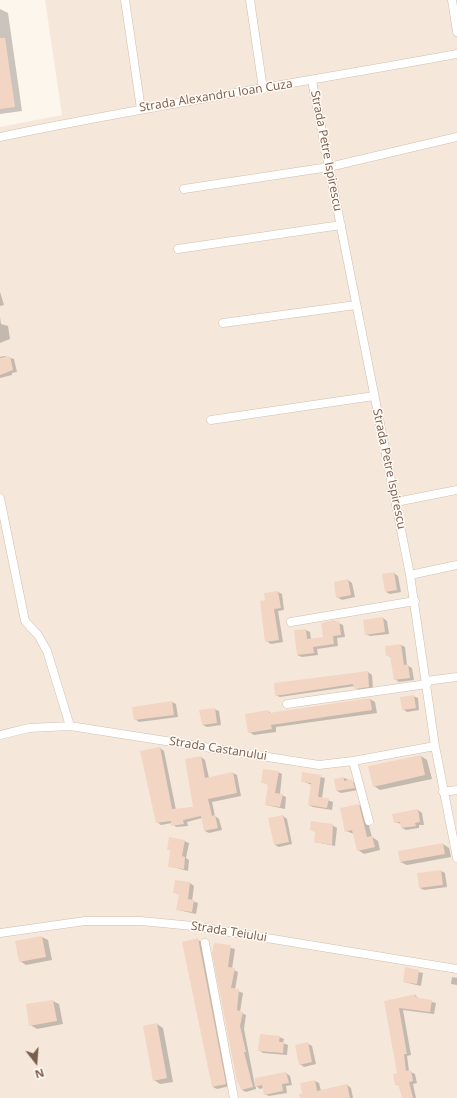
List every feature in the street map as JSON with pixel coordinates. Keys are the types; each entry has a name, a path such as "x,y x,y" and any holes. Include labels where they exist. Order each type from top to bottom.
{"street":[{"path":"125,0 141,109"},
{"path":"250,0 262,89"},
{"path":"452,0 457,32"},
{"name":"Strada Alexandru Ioan Cuza","path":"0,136 141,109 312,81 457,54"},
{"name":"Strada Petre Ispirescu","path":"312,81 410,575 435,746 457,858"},
{"path":"184,189 329,167 457,137"},
{"path":"178,250 341,225"},
{"path":"223,323 356,305"},
{"path":"212,420 374,396"},
{"path":"396,502 457,490"},
{"path":"0,498 24,617 27,625 38,635 47,651 70,726"},
{"path":"410,575 457,565"},
{"path":"292,622 414,600"},
{"path":"287,704 427,683 457,677"},
{"name":"Strada Castanului","path":"0,735 29,728 70,726 319,765 353,761 435,746"},
{"path":"353,761 369,821"},
{"path":"443,792 457,790"},
{"name":"Strada Teiului","path":"0,934 85,921 141,921 193,926 457,969"},
{"path":"205,943 234,1098"}],"shaded area":[{"path":"45,0 457,0 457,1098 0,1098 0,127 62,115"}],"building":[{"path":"0,38 5,38 15,107 0,109"},
{"path":"10,356 13,370 0,375 0,358"},
{"path":"394,572 397,590 385,592 382,574"},
{"path":"348,579 351,595 336,598 334,582"},
{"path":"278,591 281,608 274,609 279,640 265,642 260,601 265,600 264,593"},
{"path":"383,617 385,632 365,635 363,620"},
{"path":"334,620 334,622 339,621 341,635 333,636 334,644 313,647 314,653 297,655 294,630 306,629 307,639 323,637 321,623"},
{"path":"401,644 404,665 408,664 410,678 394,680 390,656 386,656 385,646"},
{"path":"368,671 369,687 354,689 353,684 275,696 274,683"},
{"path":"414,695 416,708 402,710 400,697"},
{"path":"370,698 372,710 271,725 272,729 248,733 245,714 269,710 269,713"},
{"path":"172,701 174,715 134,720 132,707"},
{"path":"215,708 217,723 202,725 199,710"},
{"path":"160,747 172,809 193,807 185,759 201,756 205,778 233,772 237,793 208,799 212,816 215,815 218,828 204,831 201,816 183,820 184,824 171,826 171,821 156,823 140,751"},
{"path":"421,755 425,775 373,787 368,766"},
{"path":"263,769 279,771 275,793 283,794 280,807 265,805 268,784 261,783"},
{"path":"302,772 321,775 318,797 329,798 327,808 308,805 311,783 301,782"},
{"path":"344,777 344,781 352,779 355,788 336,791 334,779"},
{"path":"359,804 367,837 372,836 375,847 357,851 352,830 345,832 340,808"},
{"path":"418,809 420,822 415,823 416,826 401,828 400,822 394,823 392,814"},
{"path":"283,815 289,842 274,845 268,818"},
{"path":"311,821 333,824 332,845 314,842 315,832 310,830"},
{"path":"169,837 185,840 182,856 185,857 184,869 168,867 170,850 167,850"},
{"path":"443,843 445,854 400,862 398,851"},
{"path":"441,870 443,885 419,888 417,873"},
{"path":"175,880 190,882 188,899 194,900 192,912 176,910 179,894 173,893"},
{"path":"42,936 46,957 19,962 15,941"},
{"path":"198,938 226,1084 212,1087 182,942"},
{"path":"214,943 231,945 228,967 235,968 231,988 239,989 237,1010 243,1012 240,1026 246,1052 244,1052 253,1087 241,1090 237,1082 212,953"},
{"path":"405,967 419,970 417,984 403,982"},
{"path":"416,994 415,997 432,1000 430,1012 399,1008 407,1054 404,1054 406,1071 411,1070 413,1081 409,1082 413,1098 402,1098 398,1084 395,1085 393,1074 397,1073 384,1001"},
{"path":"53,1000 57,1021 29,1026 26,1004"},
{"path":"157,1023 167,1078 153,1081 143,1026"},
{"path":"260,1034 280,1036 279,1042 284,1042 283,1053 258,1051"},
{"path":"308,1042 312,1062 299,1065 295,1045"},
{"path":"286,1072 289,1083 282,1084 283,1091 264,1095 262,1085 255,1087 255,1078"},
{"path":"315,1080 317,1091 347,1084 350,1098 300,1098 299,1094 302,1094 300,1083"}]}
